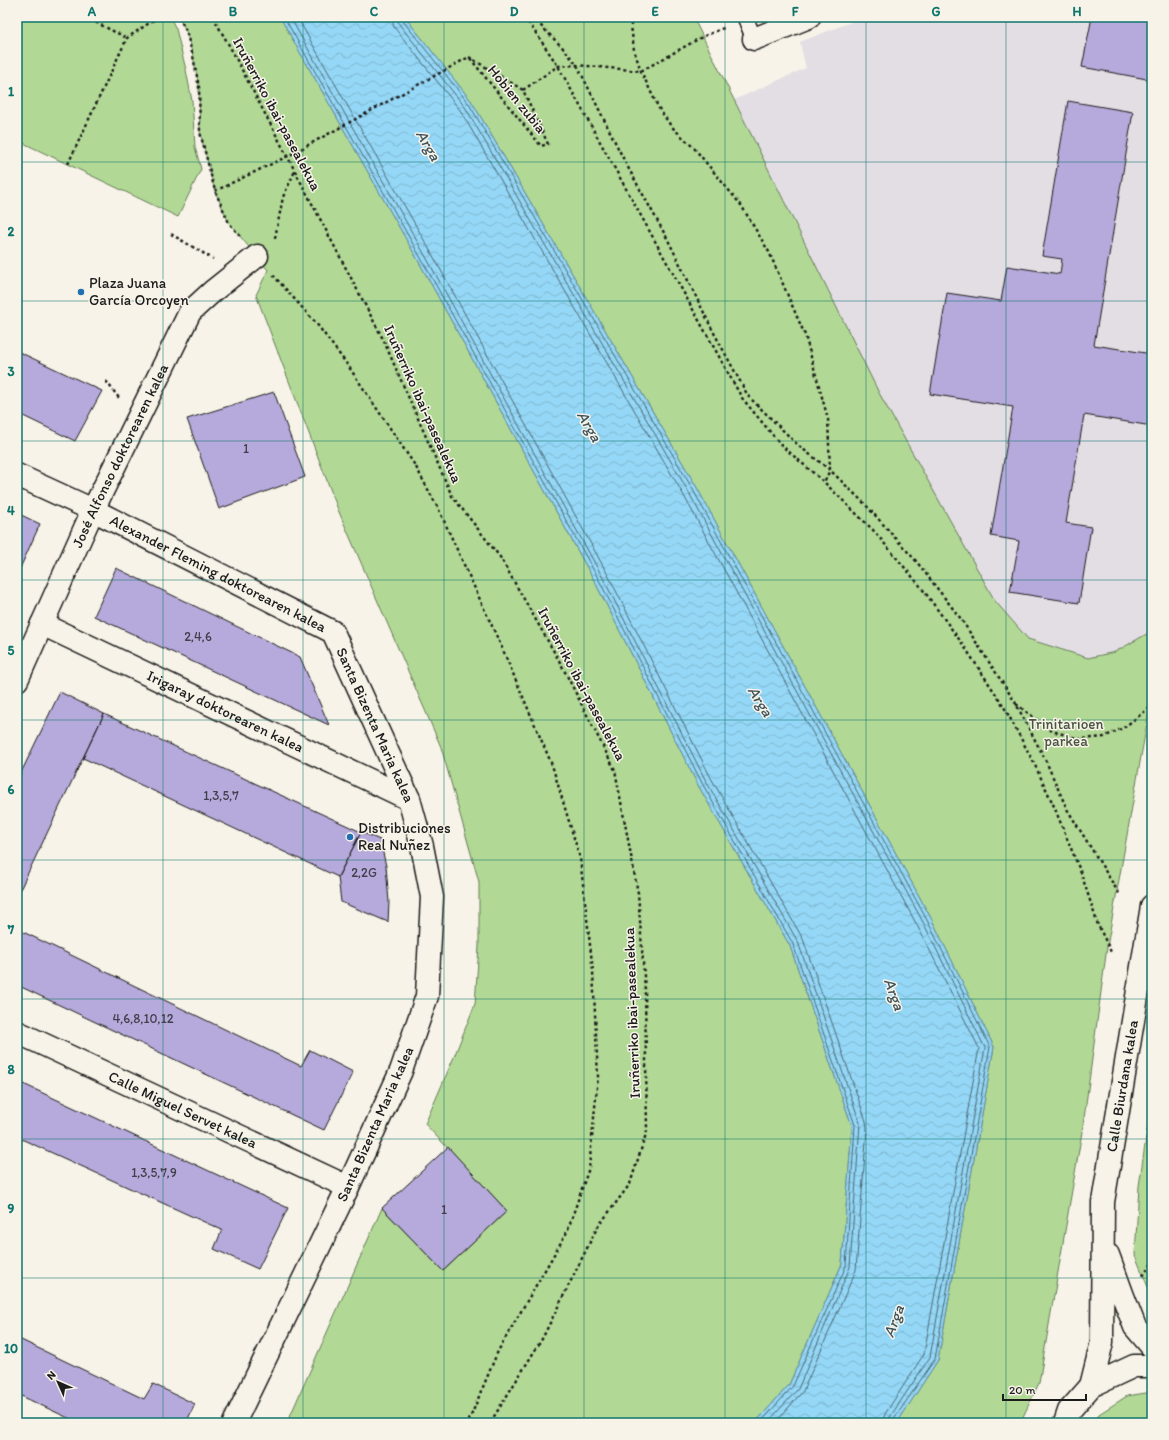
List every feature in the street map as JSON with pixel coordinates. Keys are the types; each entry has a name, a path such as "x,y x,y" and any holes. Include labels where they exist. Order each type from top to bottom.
{"street":[{"path":"754,39 809,17"},
{"name":"José Alfonso doktorearen kalea","path":"17,680 93,510 190,312 213,291 257,256"},
{"name":"Alexander Fleming doktorearen kalea","path":"17,475 93,510 332,632"},
{"name":"Irigaray doktorearen kalea","path":"42,624 409,799"},
{"name":"Santa Bizenta Maria kalea","path":"234,1423 348,1187 402,1071 427,996 432,897 422,846 409,799 332,632"},
{"name":"Calle Biurdana kalea","path":"1091,1386 1102,1342 1103,1202 1152,906"},
{"name":"Calle Miguel Servet kalea","path":"17,1032 348,1187"},
{"name":"Calle Biurdana kalea","path":"1103,1243 1122,1296 1136,1327 1152,1347"},
{"path":"1064,1419 1091,1386 1134,1366 1152,1366"}],"lane":[{"path":"745,17 754,39"}],"path":[{"path":"85,17 127,38"},
{"path":"68,164 127,38 158,17"},
{"path":"179,17 186,31 199,87 200,132 215,191 229,223 316,323 349,366 416,467 436,504 504,650 552,765 580,858 593,971 598,1077 589,1168 567,1232 498,1351 468,1423"},
{"name":"Iruñerriko ibai-pasealekua","path":"213,17 230,46 383,339 452,496 500,557 561,664 615,770 638,893 645,990 647,1131 630,1184 597,1228 542,1339 490,1423"},
{"path":"525,17 558,66 742,398 781,445 824,482 873,530 921,587 964,646 1003,705 1033,761 1053,804 1081,874 1098,925 1111,952"},
{"path":"534,17 536,22 564,49 577,65 625,162 668,240 712,331 748,396 799,446 830,470 864,503 916,561 961,619 1015,702 1045,759 1067,809 1120,895"},
{"path":"630,17 634,50 641,71 658,107 671,126 694,148 741,205 769,252 806,335 828,419 830,470 824,482"},
{"path":"523,90 558,66 577,65 641,71 702,37"},
{"name":"Hobien zubia","path":"215,191 288,156 469,57"},
{"name":"Hobien zubia","path":"469,57 523,90 548,144 541,146 469,57"},
{"path":"274,241 283,198 295,171"},
{"path":"171,234 235,273"},
{"path":"1015,702 1052,731 1080,739 1104,737 1111,734 1123,728 1152,706"}],"shaded area":[{"path":"864,17 1102,17 1152,78 1152,631 1115,652 1088,658 1028,639 995,601 879,393 734,100 806,68 800,42"}],"green space":[{"path":"17,17 170,17 176,29 186,70 192,101 195,147 201,169 178,217 17,140"},
{"path":"179,17 280,17 419,262 595,582 698,785 790,946 852,1126 842,1264 789,1385 755,1423 287,1423 382,1208 443,1271 507,1211 425,1124 475,1004 479,946 479,882 441,747 339,512 256,295 268,270 229,223 215,191 200,132 199,87 193,56 186,31"},
{"name":"Trinitarioen parkea","path":"405,17 693,17 879,393 995,601 1028,639 1088,658 1115,652 1152,631 1152,695 1107,947 1083,1126 1039,1383 1020,1423 897,1423 938,1360 994,1047 932,920 696,486 472,102"},
{"path":"1152,1097 1152,1297 1135,1255 1139,1186"},
{"path":"1152,1392 1152,1423 1094,1423 1099,1414 1127,1396"}],"water":[{"name":"Arga","path":"280,17 405,17 472,102 696,486 932,920 994,1047 938,1360 897,1423 755,1423 789,1385 842,1264 852,1126 790,946 698,785 595,582 419,262"}],"building":[{"path":"1092,17 1152,17 1152,80 1082,67"},
{"path":"1068,101 1133,112 1094,345 1152,354 1152,426 1084,415 1066,523 1091,527 1079,603 1010,592 1019,541 991,536 1013,407 930,394 947,293 1001,301 1007,266 1060,274 1062,259 1042,256"},
{"path":"17,351 102,391 75,441 17,413"},
{"path":"274,392 305,477 219,509 187,419"},
{"path":"17,513 40,524 17,575"},
{"path":"116,568 300,657 329,725 94,616"},
{"path":"60,692 104,714 17,896 17,781"},
{"path":"104,714 361,832 338,877 83,758"},
{"path":"361,832 380,840 386,866 389,902 388,922 341,902 338,877"},
{"path":"17,929 301,1066 310,1050 353,1072 324,1130 17,985"},
{"path":"17,1081 288,1208 258,1269 214,1249 222,1230 17,1137"},
{"path":"448,1147 507,1211 443,1271 382,1208"},
{"path":"17,1338 144,1399 153,1384 195,1404 186,1423 79,1423 17,1394"}],"place":[{"name":"Plaza Juana García Orcoyen","path":"81,292"},
{"name":"Distribuciones Real Nuñez","path":"350,837"}]}
